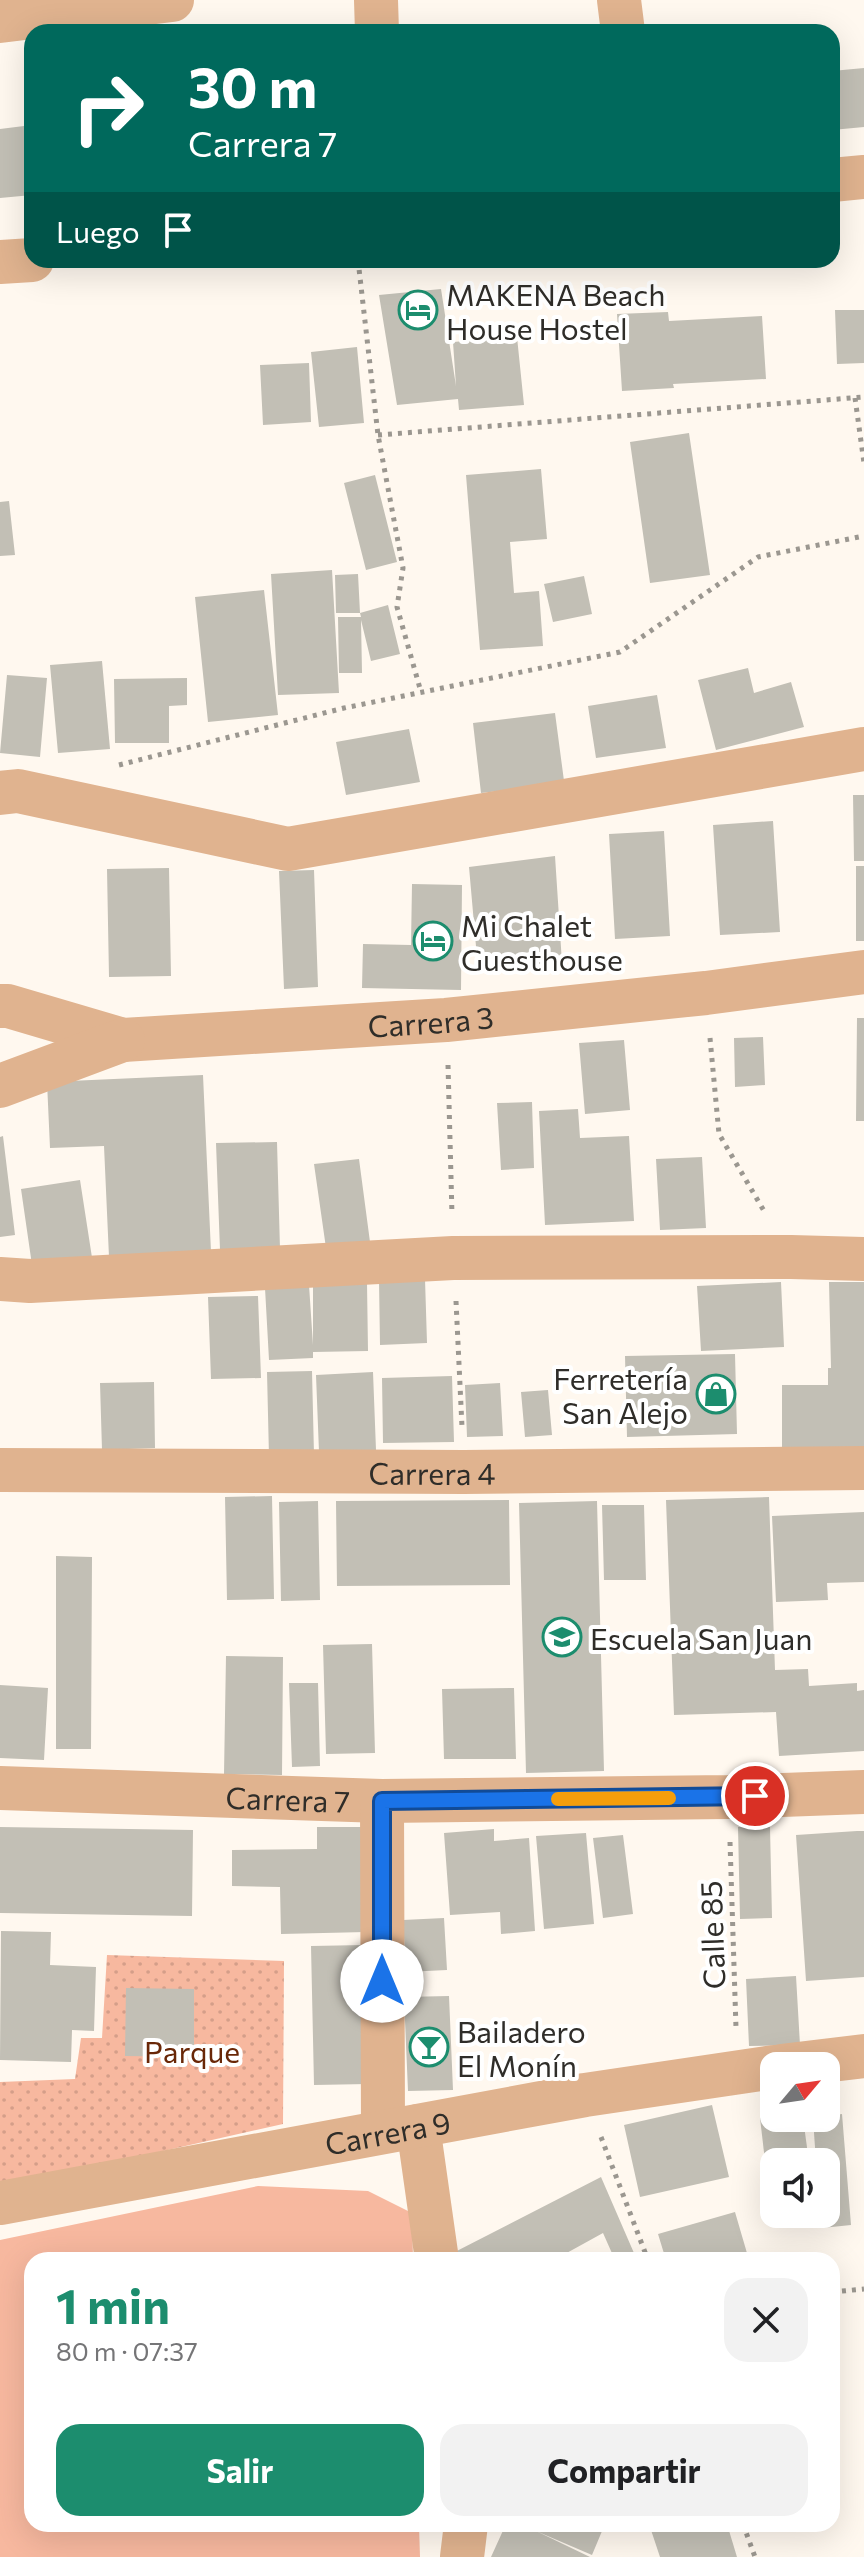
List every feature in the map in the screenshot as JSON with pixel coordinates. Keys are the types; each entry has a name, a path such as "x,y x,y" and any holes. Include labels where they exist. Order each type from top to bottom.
{"street":[{"path":"0,21 172,0"},
{"path":"376,0 377,24"},
{"path":"619,0 622,24"},
{"path":"840,179 864,177"},
{"path":"0,262 24,260"},
{"path":"0,793 18,791 288,849 864,749"},
{"name":"Carrera 3","path":"0,1006 123,1040 446,1020 706,993 864,972"},
{"path":"0,1086 123,1040"},
{"path":"0,1279 30,1281 453,1258 864,1259"},
{"name":"Carrera 4","path":"0,1470 479,1472 864,1468"},
{"name":"Carrera 7","path":"0,1788 382,1801 728,1797 864,1792"},
{"path":"382,1801 400,2129 435,2252"},
{"path":"840,2059 864,2056"},
{"name":"Carrera 9","path":"0,2203 585,2095 756,2069"},
{"path":"462,2557 465,2532"}],"path":[{"path":"359,268 378,435 403,568 397,607 421,692"},
{"path":"378,435 864,397"},
{"path":"855,398 864,463"},
{"path":"107,768 344,708 620,652 758,557 864,536"},
{"path":"706,993 719,1134 791,1257"},
{"name":"Calle 85","path":"728,1797 756,2069"},
{"path":"585,2095 645,2252"},
{"path":"840,2291 864,2289"},
{"path":"746,2532 755,2557"}],"green space":[{"name":"Parque","path":"107,1955 284,1961 283,2124 0,2188 0,2082 75,2079 81,2038 102,2038"},
{"path":"258,2186 368,2191 412,2213 413,2252 24,2252 24,2532 419,2532 420,2557 0,2557 0,2240"}],"building":[{"path":"864,68 864,127 840,129 840,70"},
{"path":"24,126 24,196 0,198 0,129"},
{"name":"MAKENA Beach House Hostel","path":"441,289 456,386 453,342 517,337 524,405 459,410 458,399 397,405 379,295"},
{"path":"835,310 864,310 864,363 837,364"},
{"path":"668,312 669,321 762,316 766,379 673,384 674,388 622,391 617,314"},
{"path":"357,347 364,423 319,427 311,352"},
{"path":"309,363 311,422 263,425 260,365"},
{"path":"689,433 710,575 650,583 630,442"},
{"path":"541,469 547,539 510,542 514,593 539,591 543,646 480,650 466,475"},
{"path":"375,475 397,562 366,570 344,483"},
{"path":"9,501 15,555 0,556 0,502"},
{"path":"332,570 339,693 278,695 271,574"},
{"path":"358,574 360,613 336,613 335,575"},
{"path":"584,576 592,614 553,622 544,584"},
{"path":"264,590 278,715 208,722 195,597"},
{"path":"388,605 400,654 371,661 361,620 362,673 339,673 338,617 361,617 360,613"},
{"path":"102,661 110,749 58,753 50,665"},
{"path":"748,668 754,693 791,682 804,727 716,750 698,680"},
{"path":"7,675 47,678 40,757 0,753"},
{"path":"187,678 187,705 169,706 169,743 115,743 114,679"},
{"path":"657,695 666,748 596,758 588,706"},
{"path":"555,713 566,796 508,790 481,793 473,723"},
{"path":"409,729 420,782 346,795 336,742"},
{"path":"853,795 864,795 864,861 854,861"},
{"path":"773,821 780,932 720,935 713,825"},
{"path":"664,831 670,936 615,939 609,834"},
{"path":"555,856 562,963 478,969 469,867"},
{"path":"856,866 864,866 864,941 856,941"},
{"path":"169,868 171,976 109,977 107,869"},
{"path":"314,870 318,987 284,989 279,871"},
{"path":"412,884 462,885 461,990 362,988 363,944 411,945"},
{"path":"857,1018 864,1018 864,1121 856,1121"},
{"path":"763,1037 765,1085 735,1087 734,1038"},
{"path":"624,1040 630,1110 585,1114 579,1043"},
{"path":"203,1075 211,1252 109,1257 104,1146 50,1148 47,1082"},
{"path":"532,1102 534,1168 501,1170 497,1103"},
{"path":"578,1109 580,1138 629,1136 634,1221 545,1225 539,1111"},
{"path":"3,1136 15,1235 0,1237 0,1137"},
{"path":"277,1142 280,1249 220,1250 216,1143"},
{"path":"702,1157 706,1228 660,1230 656,1159"},
{"path":"359,1159 370,1242 326,1248 314,1164"},
{"path":"80,1180 93,1264 33,1272 21,1189"},
{"path":"425,1279 427,1343 380,1345 379,1280"},
{"path":"781,1282 784,1347 701,1351 697,1286"},
{"path":"829,1282 864,1282 864,1455 782,1455 782,1385 828,1385 828,1368 831,1368"},
{"path":"367,1283 368,1351 313,1352 313,1358 269,1360 265,1288 309,1285 313,1345 313,1284"},
{"path":"258,1296 261,1378 211,1379 208,1297"},
{"path":"735,1354 737,1434 627,1437 625,1356"},
{"path":"312,1371 314,1455 269,1457 267,1372"},
{"path":"373,1372 376,1450 319,1452 316,1375"},
{"path":"452,1376 454,1442 383,1443 382,1378"},
{"path":"154,1382 155,1448 102,1450 100,1383"},
{"path":"500,1383 503,1436 467,1437 465,1385"},
{"path":"548,1390 552,1435 525,1437 521,1392"},
{"path":"272,1496 274,1599 227,1600 225,1497"},
{"path":"769,1497 775,1670 808,1669 809,1686 857,1683 857,1691 864,1690 864,1751 779,1756 776,1712 674,1715 666,1500"},
{"path":"509,1500 510,1585 337,1586 336,1501"},
{"path":"318,1501 320,1600 281,1601 279,1502"},
{"name":"Escuela San Juan","path":"597,1501 604,1771 526,1773 519,1503"},
{"path":"602,1505 644,1505 646,1580 604,1580"},
{"path":"864,1512 864,1582 827,1583 828,1600 776,1602 772,1516"},
{"path":"56,1556 92,1557 91,1749 56,1749"},
{"path":"372,1644 375,1753 326,1754 323,1645"},
{"path":"226,1656 283,1657 282,1775 224,1774"},
{"path":"289,1683 318,1683 320,1766 292,1767"},
{"path":"0,1685 48,1688 44,1760 0,1758"},
{"path":"514,1688 516,1759 444,1759 442,1689"},
{"path":"0,1827 193,1830 192,1916 0,1913"},
{"path":"317,1827 365,1827 366,1932 281,1934 280,1887 232,1886 232,1850 317,1849"},
{"path":"738,1827 770,1827 772,1918 740,1919"},
{"path":"494,1829 494,1841 529,1838 535,1931 501,1934 500,1912 450,1915 444,1833"},
{"path":"864,1831 864,1977 806,1981 796,1835"},
{"path":"586,1833 594,1924 544,1929 536,1836"},
{"path":"623,1835 633,1914 603,1918 593,1838"},
{"path":"444,1918 447,1970 406,1972 403,1920"},
{"path":"1,1931 51,1932 50,1965 96,1967 94,2031 72,2030 71,2062 0,2060"},
{"path":"364,1945 368,2084 314,2085 311,1946"},
{"path":"796,1976 800,2045 749,2046 746,1979"},
{"path":"126,1988 194,1989 194,2057 125,2056"},
{"path":"449,1996 453,2090 408,2091 404,1997"},
{"path":"712,2105 729,2177 640,2197 624,2125"},
{"path":"840,2114 851,2225 840,2226 840,2148 815,2148 814,2132 840,2132"},
{"path":"762,2132 805,2132 807,2148 764,2148"},
{"path":"601,2177 634,2252 611,2252 603,2233 569,2252 455,2252"},
{"path":"735,2212 747,2252 664,2252 658,2234"},
{"path":"502,2532 538,2532 590,2557 491,2557"},
{"path":"538,2532 602,2532 592,2555"},
{"path":"652,2532 729,2532 737,2557 660,2557"}],"slow traffic":[{"path":"558,1799 669,1798"}],"place":[{"name":"MAKENA Beach House Hostel","path":"418,310"},
{"name":"Mi Chalet Guesthouse","path":"433,941"},
{"name":"Ferretería San Alejo","path":"716,1394"},
{"name":"Escuela San Juan","path":"562,1637"},
{"name":"Bailadero El Monín","path":"429,2047"}],"route":[{"path":"382,1981 382,1801 755,1796"}]}
